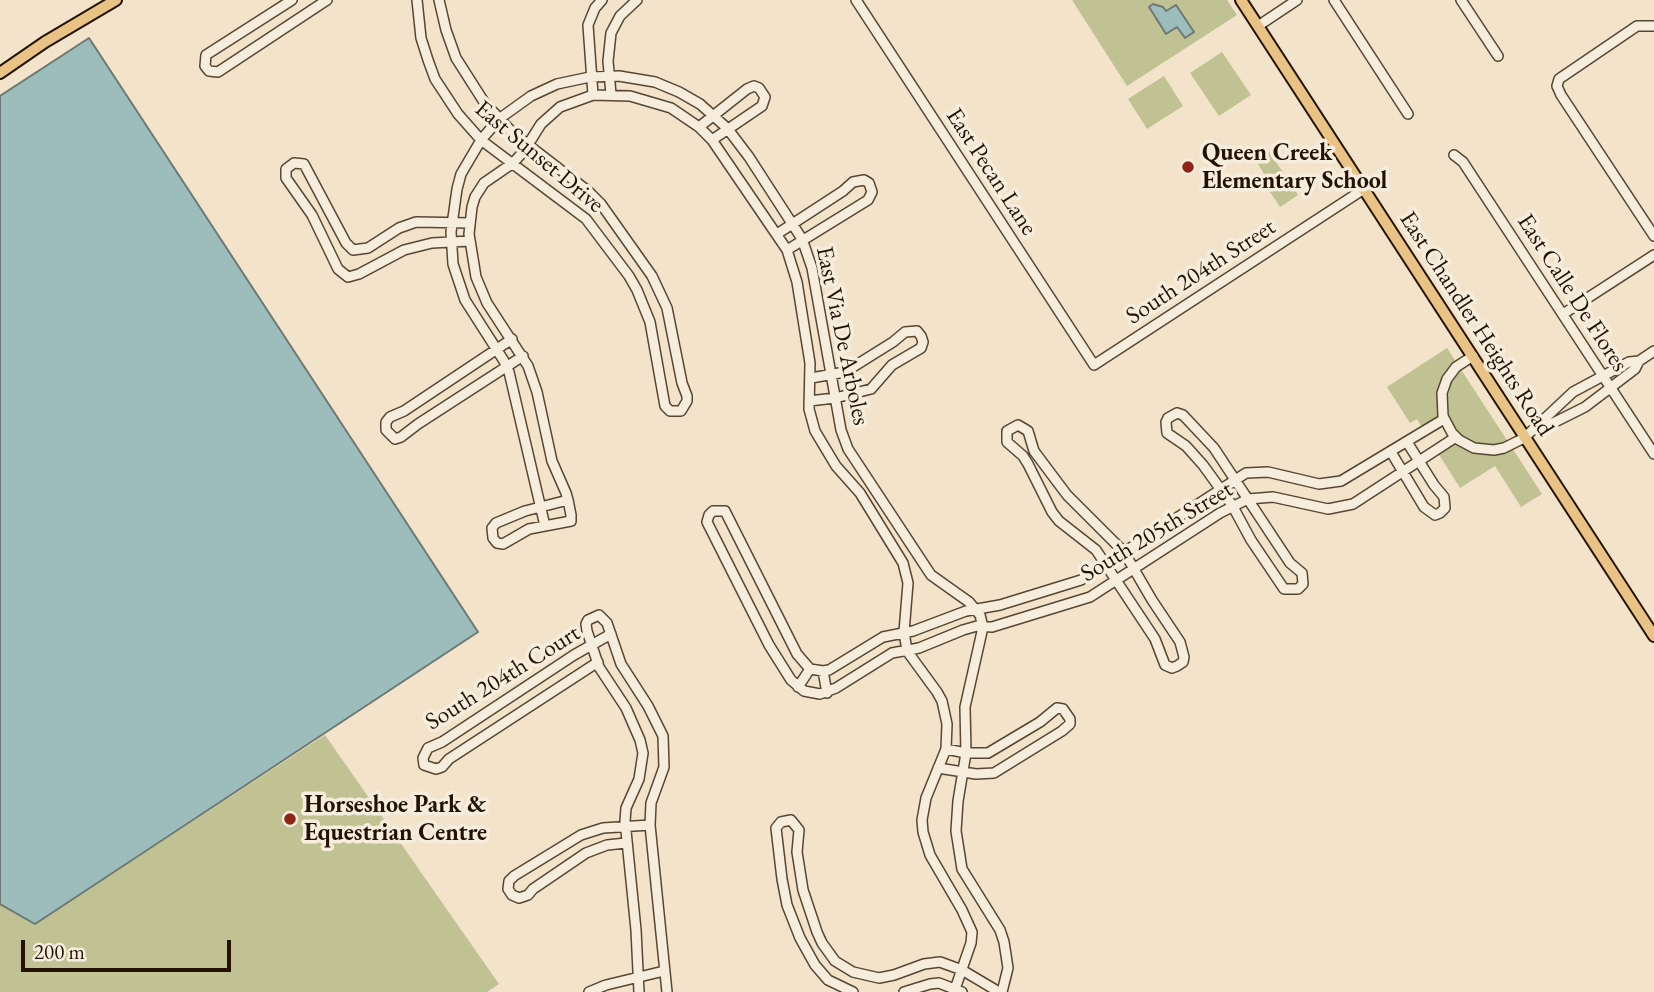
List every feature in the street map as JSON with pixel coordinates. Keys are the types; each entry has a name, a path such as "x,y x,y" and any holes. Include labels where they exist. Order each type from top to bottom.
{"main road":[{"path":"0,73 45,42 80,24 116,0"},
{"name":"East Chandler Heights Road","path":"1241,0 1654,636"}],"street":[{"path":"292,0 206,55 205,66 209,71 218,72 327,0"},
{"name":"East Sunset Drive","path":"417,0 421,38 435,79 458,114 481,140 586,219 629,276 650,322 665,406 670,411 681,411 687,396 667,308 652,276 601,204 499,119 461,69 446,30 439,0"},
{"path":"593,95 588,25 595,8 602,0"},
{"path":"611,94 611,33 626,4 637,0"},
{"name":"East Pecan Lane","path":"856,0 1094,365"},
{"path":"1258,26 1297,0"},
{"path":"1334,0 1408,114"},
{"path":"1461,0 1498,56"},
{"path":"1653,26 1637,26 1559,79 1557,86 1654,236"},
{"name":"East Via De Arboles","path":"958,988 972,932 930,855 922,820 926,798 946,749 947,724 942,701 907,651 904,632 908,595 903,563 860,493 836,466 820,442 811,421 811,378 797,282 787,250 712,140 699,127 671,108 611,94 593,95 560,107 541,124 513,163 479,189 472,207 470,223 472,262 481,290 523,356 537,392 552,461 569,500 571,521 545,526 507,366 465,300 453,264 451,223 461,174 481,140 499,119 518,104 545,89 569,80 610,76 655,82 690,98 713,114 736,137 802,239 812,268 830,376 841,430 848,449 922,563 940,583 977,609"},
{"path":"699,127 747,89 754,86 759,88 765,97 762,106 712,140"},
{"name":"East Calle De Flores","path":"1454,155 1463,162 1654,454"},
{"path":"470,223 416,222 399,228 368,248 354,250 346,243 304,164 294,163 286,169 286,178 312,215 338,269 348,277 404,250 451,242 470,242"},
{"path":"777,234 843,191 852,182 858,179 869,183 872,192 868,200 787,250"},
{"name":"South 204th Street","path":"1094,365 1364,189"},
{"path":"1563,314 1654,255"},
{"path":"809,401 864,392 877,385 892,365 921,348 921,336 917,331 905,332 852,369 830,376 811,378"},
{"path":"512,339 404,411 390,417 386,422 386,430 395,439 401,438 418,424 523,356"},
{"path":"1473,356 1456,367 1447,379 1441,401 1444,419 1456,437 1474,448 1494,450 1524,438 1573,392 1629,362 1639,361 1654,351"},
{"path":"1537,427 1553,423 1585,407 1635,369 1639,361"},
{"path":"1177,413 1182,415 1205,437 1236,479 1290,564 1303,573 1303,584 1298,589 1284,589 1280,584 1232,505 1196,456 1167,433 1168,418 1177,413"},
{"name":"South 205th Street","path":"823,671 829,670 877,639 913,631 977,609 1000,605 1071,583 1106,564 1246,473 1259,471 1308,482 1348,479 1444,419"},
{"path":"1018,425 1028,431 1034,450 1051,476 1124,552 1180,642 1184,657 1183,662 1177,666 1172,668 1165,665 1155,639 1097,550 1059,521 1052,512 1023,456 1007,442 1007,431 1018,425"},
{"name":"South 205th Street","path":"827,693 884,657 919,648 964,630 992,626 1082,600 1232,505 1248,499 1273,497 1318,508 1345,506 1361,499 1456,437"},
{"path":"1391,452 1424,507 1435,515 1440,513 1445,508 1444,497 1407,442"},
{"path":"545,526 521,532 509,543 497,543 493,538 492,528 496,523 518,513 569,500"},
{"path":"713,511 725,511 758,579 792,645 810,669 823,671 827,693 811,694 798,687 769,645 707,522 713,511"},
{"path":"740,587 758,579"},
{"path":"749,605 767,596"},
{"path":"853,992 828,980 813,963 795,927 782,879 776,828 781,822 786,820 796,824 799,830 797,852 803,890 817,932 828,952 840,964 853,972 879,978 940,962 962,970 1000,992 1007,968 1004,942 1000,930 967,879 959,857 956,817 966,753 965,707 983,627 977,609"},
{"path":"639,992 636,930 625,825 626,808 639,779 643,753 626,708 597,662 586,624 593,616 599,615 611,634 621,664 648,706 663,736 664,767 651,803 650,825 664,991"},
{"name":"South 204th Court","path":"597,662 449,759 442,767 430,768 424,765 423,758 428,748 442,742 611,634"},
{"path":"798,687 810,669"},
{"path":"938,768 987,774 1000,770 1062,732 1070,724 1070,719 1063,709 1057,708 988,754 946,749"},
{"path":"626,843 607,845 586,853 528,895 519,898 512,895 508,888 509,881 514,876 581,835 603,828 650,825"},
{"path":"813,963 828,952"},
{"path":"828,980 840,964"},
{"path":"589,992 606,985 664,971"},
{"path":"904,992 930,984 958,988"}],"green space":[{"path":"1072,0 1227,0 1237,15 1127,86"},
{"path":"1222,52 1251,95 1219,116 1190,73"},
{"path":"1164,76 1183,106 1147,129 1128,99"},
{"path":"1266,147 1298,195 1280,207 1262,180 1266,177 1253,156"},
{"path":"1447,348 1542,494 1521,507 1495,466 1460,488 1438,453 1454,443 1438,417 1421,426 1417,419 1410,423 1387,387"},
{"name":"Horseshoe Park & Equestrian Centre","path":"325,735 499,984 487,992 0,992 0,904 35,924"}],"water":[{"path":"1153,4 1166,11 1176,5 1194,32 1185,38 1177,27 1166,34 1149,7"},
{"path":"89,38 478,632 35,924 0,904 0,96"}],"place":[{"name":"Queen Creek Elementary School","path":"1188,167"},
{"name":"Horseshoe Park & Equestrian Centre","path":"290,819"}]}
